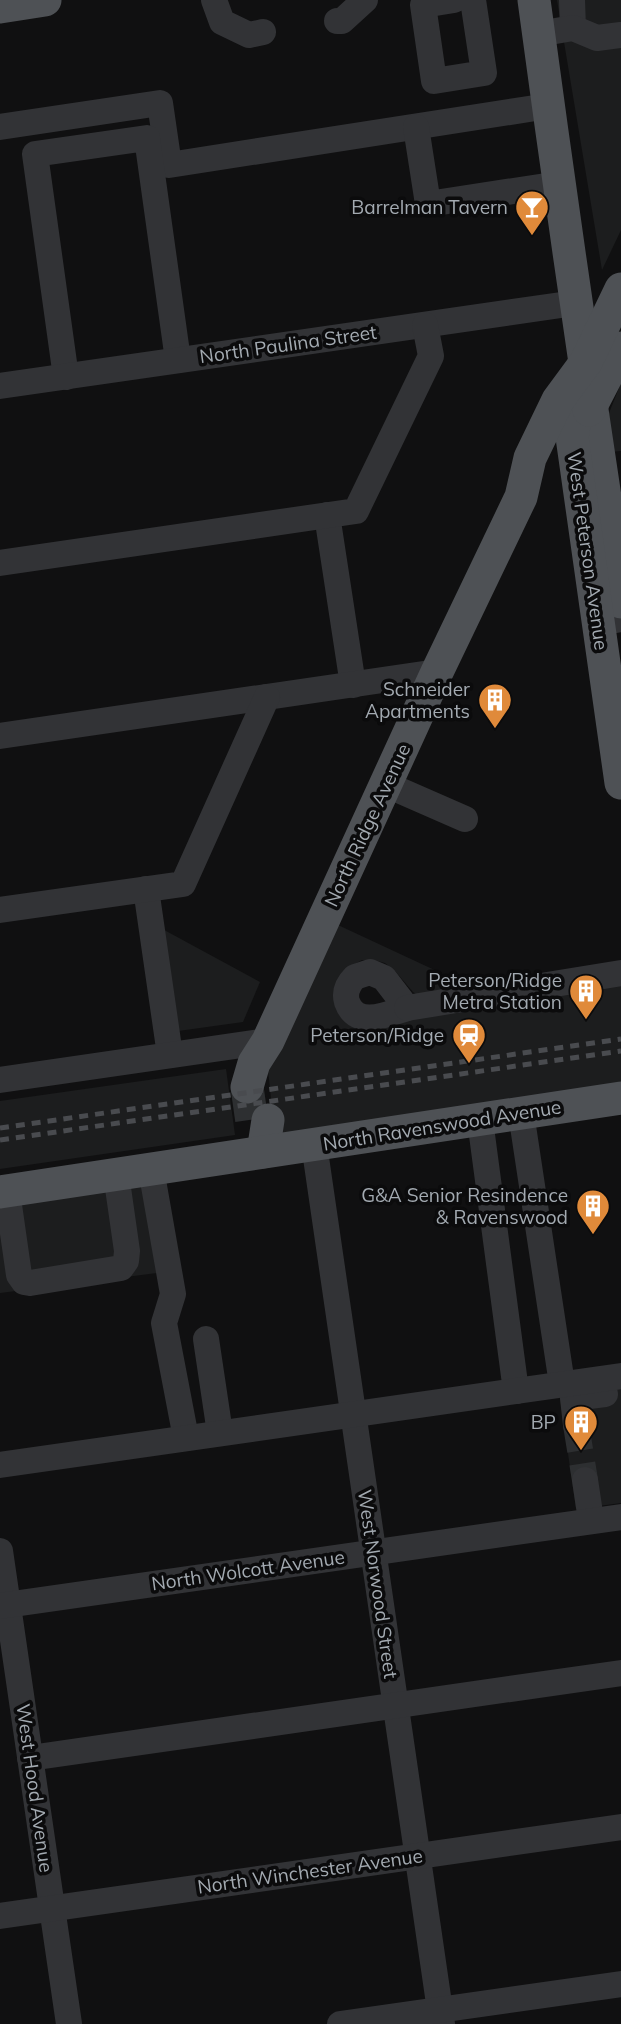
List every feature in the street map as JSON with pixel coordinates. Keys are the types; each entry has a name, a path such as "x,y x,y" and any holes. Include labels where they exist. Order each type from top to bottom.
{"main road":[{"path":"0,7 45,0"},
{"name":"West Peterson Avenue","path":"534,0 575,303 586,362 613,614 621,783"},
{"name":"North Ridge Avenue","path":"255,1086 263,1070 268,1041 437,673 522,497 530,458 558,400 586,362 621,289"},
{"name":"North Ridge Avenue","path":"522,497 545,476 572,437 591,408 621,348"},
{"name":"West Peterson Avenue","path":"586,362 572,437 613,614"},
{"name":"North Ravenswood Avenue","path":"151,1169 261,1131 314,1144 621,1098"},
{"path":"3,1191 151,1169"}],"street":[{"path":"214,0 222,22 249,35 262,32"},
{"path":"337,22 342,21 365,0"},
{"path":"454,0 423,5 434,80 484,73 473,0"},
{"path":"538,34 572,11 597,38 621,35"},
{"path":"0,127 160,103 169,165 548,106"},
{"path":"416,127 428,204 559,184"},
{"path":"66,377 35,154 147,138 178,360"},
{"name":"North Paulina Street","path":"0,386 575,303"},
{"path":"0,563 356,511 431,356 425,325"},
{"path":"327,515 353,685"},
{"path":"0,736 437,673"},
{"path":"0,910 183,884 267,697"},
{"path":"385,785 465,819"},
{"path":"146,889 170,1055"},
{"path":"407,1008 621,973"},
{"path":"0,1080 268,1041"},
{"path":"521,1113 562,1384"},
{"path":"480,1120 516,1391"},
{"name":"West Norwood Street","path":"314,1144 441,2017"},
{"path":"151,1169 173,1294 164,1323 186,1438"},
{"path":"3,1191 19,1275 24,1282 30,1283 121,1268 126,1261 127,1251 116,1174"},
{"path":"206,1339 220,1433"},
{"path":"0,1465 621,1376"},
{"path":"576,1425 573,1398 621,1392"},
{"path":"585,1480 591,1520"},
{"name":"North Wolcott Avenue","path":"4,1605 621,1517"},
{"name":"West Hood Avenue","path":"0,1551 4,1605 30,1758 69,2024"},
{"path":"30,1758 621,1673"},
{"name":"North Winchester Avenue","path":"0,1916 621,1827"},
{"path":"340,2024 441,2017 621,1984"}],"shaded area":[{"path":"557,0 621,0 621,230 602,270"},
{"path":"621,383 621,451 610,452 607,418"},
{"path":"155,925 260,982 243,1022 171,1032"},
{"path":"338,925 471,987 420,997 385,963 362,960 351,966 337,999 408,1019 621,985 621,1085 281,1134 273,1117 268,1070"},
{"path":"226,1069 235,1135 0,1169 0,1101"},
{"path":"144,1181 157,1273 0,1293 0,1200"},
{"name":"BP","path":"621,1383 621,1503 576,1509 559,1391"}],"tunnel":[{"path":"247,1087 252,1122"},
{"path":"576,1425 585,1480"}],"railway":[{"path":"0,1128 621,1039"},
{"path":"0,1140 621,1051"}],"place":[{"name":"Barrelman Tavern","path":"532,237"},
{"name":"Schneider Apartments","path":"495,730"},
{"name":"Peterson/Ridge Metra Station","path":"586,1021"},
{"name":"Peterson/Ridge","path":"469,1065"},
{"name":"G&A Senior Resindence & Ravenswood","path":"593,1236"},
{"name":"BP","path":"581,1452"}]}
